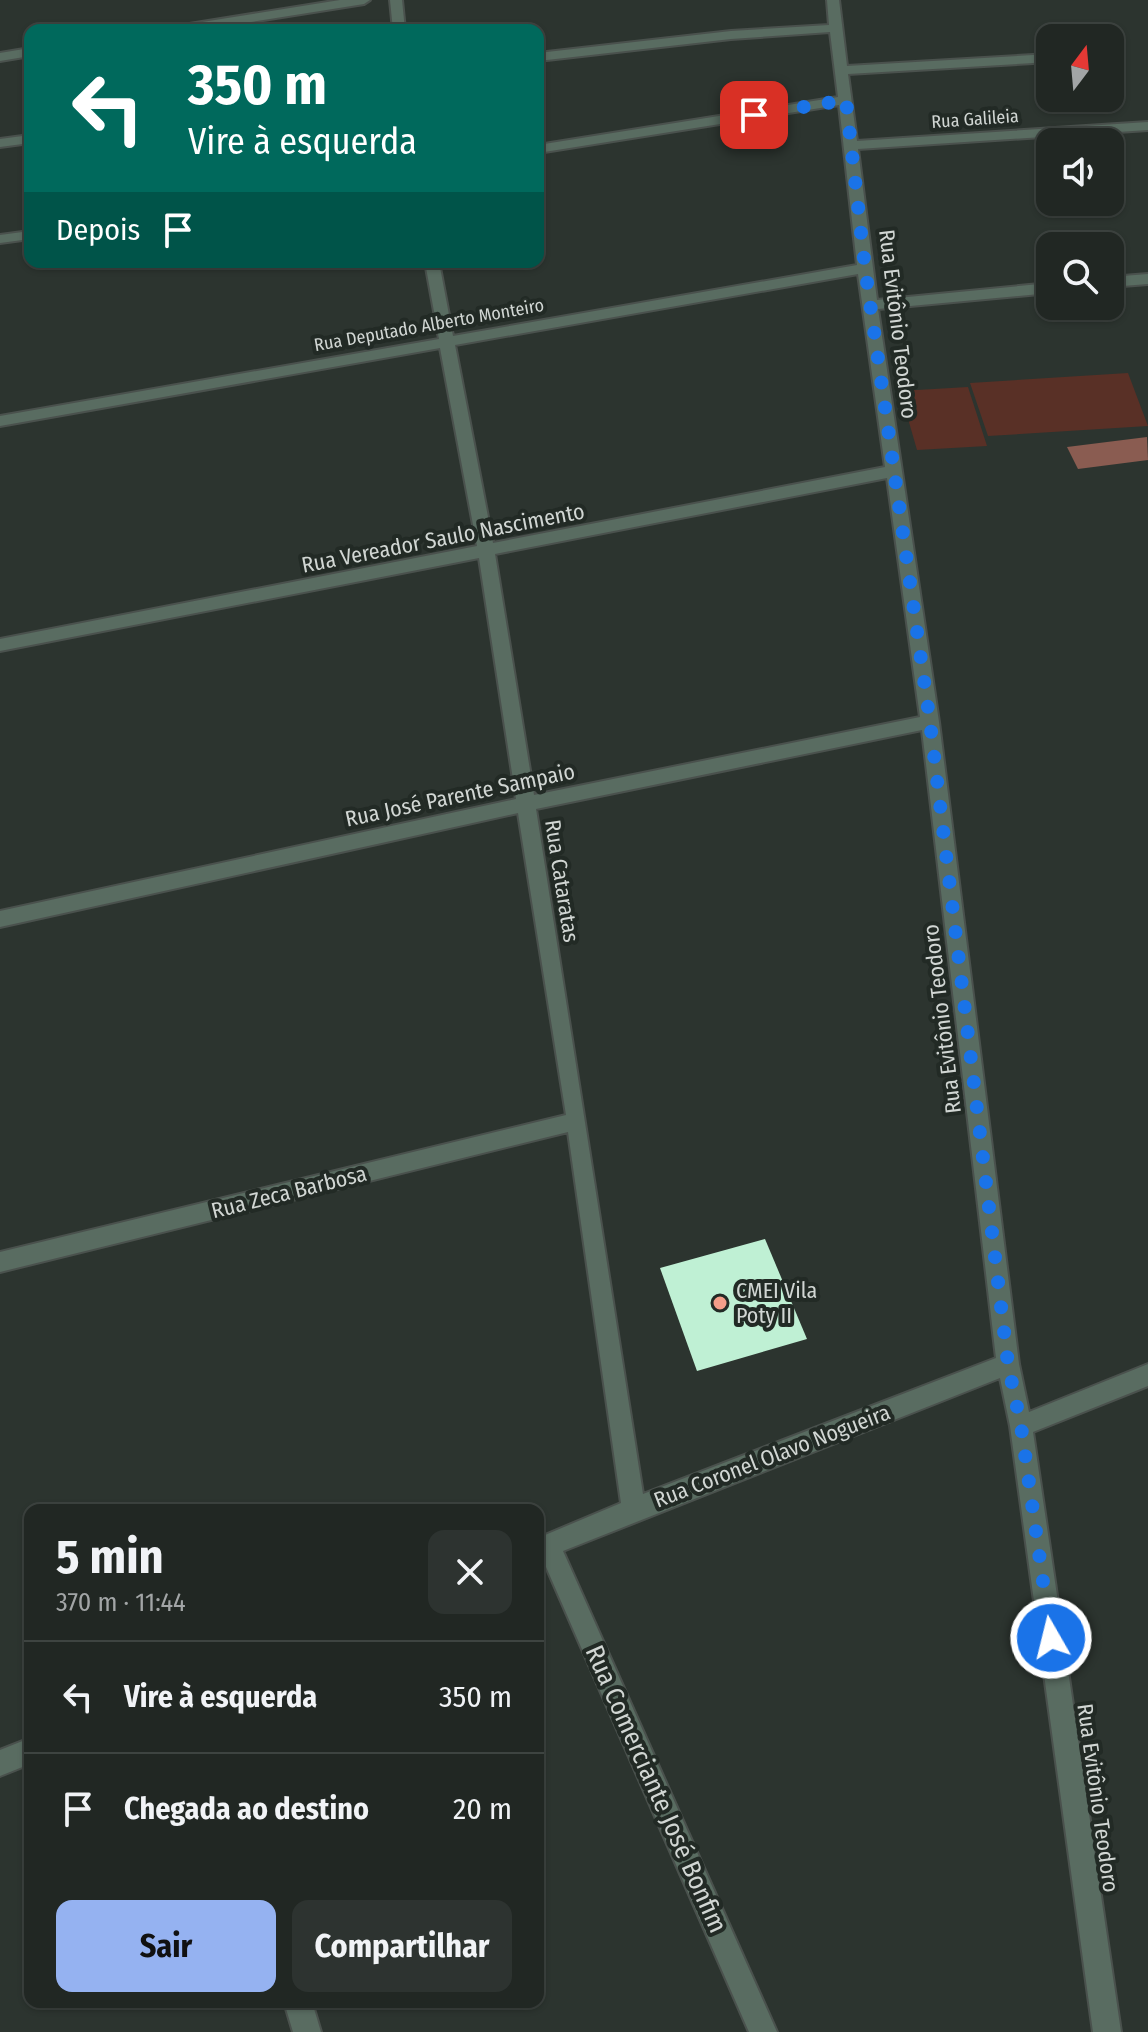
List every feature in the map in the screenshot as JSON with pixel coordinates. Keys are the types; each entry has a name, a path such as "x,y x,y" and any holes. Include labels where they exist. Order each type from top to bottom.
{"street":[{"path":"214,24 364,0"},
{"path":"396,0 398,24"},
{"name":"Rua Evitônio Teodoro","path":"833,0 865,268 930,722 1008,1364 1021,1426 1107,2032"},
{"path":"544,56 740,34 836,28"},
{"path":"0,57 24,53"},
{"path":"842,70 1036,59"},
{"path":"544,148 846,100"},
{"name":"Rua Galileia","path":"852,145 1148,126"},
{"path":"0,143 24,140"},
{"path":"0,239 24,236"},
{"name":"Rua Cataratas","path":"433,268 486,552 577,1121 634,1509"},
{"name":"Rua Deputado Alberto Monteiro","path":"0,421 865,268"},
{"path":"1124,281 1148,279"},
{"path":"871,305 1036,289"},
{"name":"Rua Vereador Saulo Nascimento","path":"0,645 893,471"},
{"name":"Rua José Parente Sampaio","path":"0,919 526,804 930,722"},
{"name":"Rua Zeca Barbosa","path":"0,1262 577,1121"},
{"name":"Rua Coronel Olavo Nogueira","path":"544,1548 634,1509 1008,1364"},
{"path":"1021,1426 1148,1375"},
{"name":"Rua Comerciante José Bonfim","path":"544,1550 763,2032"},
{"path":"0,1763 24,1753"},
{"path":"300,2008 307,2032"}],"shaded area":[{"path":"1128,373 1148,426 988,436 970,383"},
{"path":"968,387 987,446 917,450 900,391"},
{"path":"1147,437 1148,460 1078,469 1067,447"}],"building":[{"name":"CMEI Vila Poty II","path":"765,1239 807,1339 697,1371 660,1268"}],"place":[{"name":"CMEI Vila Poty II","path":"720,1303"}],"route":[{"path":"754,115 846,100 865,268 930,722 1008,1364 1021,1426 1051,1638"}]}
